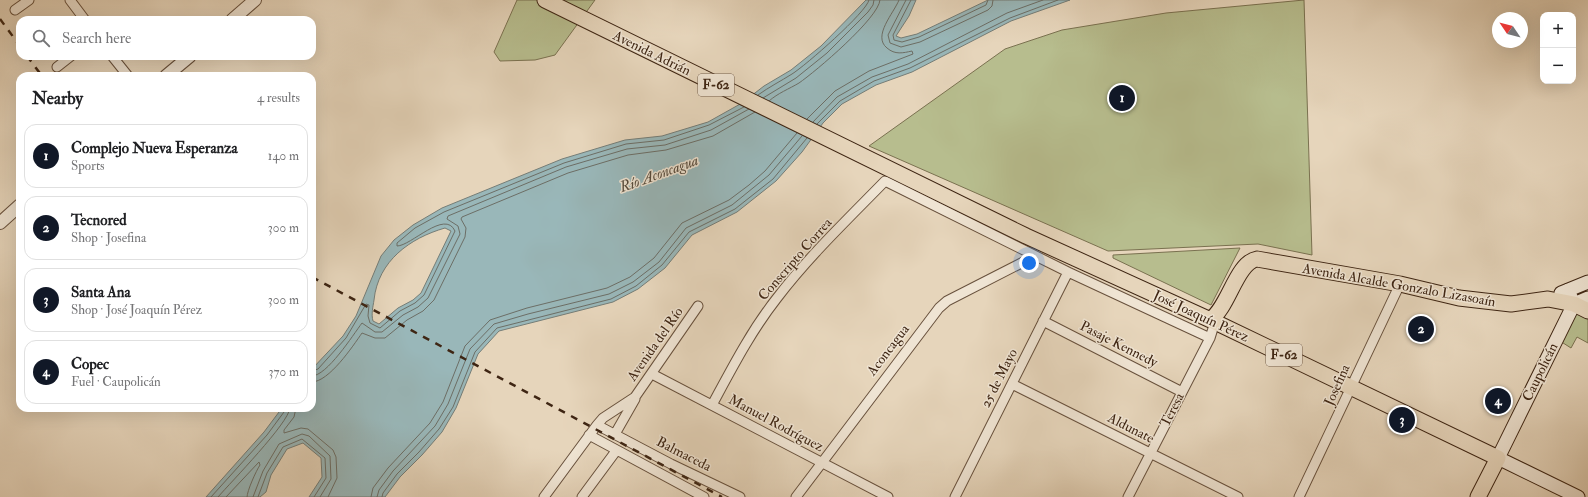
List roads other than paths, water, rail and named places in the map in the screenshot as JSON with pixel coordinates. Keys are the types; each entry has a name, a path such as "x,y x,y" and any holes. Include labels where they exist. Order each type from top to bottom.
{"main road":[{"name":"Avenida Adrián","path":"545,0 886,175"},
{"name":"José Joaquín Pérez","path":"886,175 1072,258 1215,317 1240,334 1578,497"},
{"name":"Avenida Alcalde Gonzalo Lizasoaín","path":"1251,261 1257,260 1400,284 1459,298 1491,303 1511,304 1571,297 1588,311"},
{"name":"Teresa","path":"1215,317 1245,266 1251,261"},
{"path":"1571,297 1588,282"},
{"path":"1571,297 1588,298"},
{"name":"Caupolicán","path":"1478,497 1498,458 1571,297"}],"street":[{"path":"15,10 29,0"},
{"path":"70,0 82,16"},
{"path":"237,16 255,0"},
{"path":"57,67 67,60"},
{"path":"115,60 125,72"},
{"path":"171,72 185,60"},
{"name":"José Joaquín Pérez","path":"886,175 1035,256 1210,338"},
{"name":"Conscripto Correa","path":"712,405 739,354 777,298 886,175"},
{"path":"0,223 16,209"},
{"name":"Aconcagua","path":"796,497 939,308 947,301 1035,256"},
{"name":"25 de Mayo","path":"955,497 1068,272"},
{"name":"Josefina","path":"1299,497 1400,284"},
{"name":"Avenida del Río","path":"616,434 636,397 698,306"},
{"name":"Teresa","path":"1128,497 1210,338 1215,317"},
{"name":"Pasaje Kennedy","path":"1043,321 1182,392"},
{"name":"Manuel Rodríguez","path":"652,374 888,497"},
{"name":"Aldunate","path":"1012,384 1238,497"},
{"name":"Avenida del Río","path":"544,497 603,418 636,397"},
{"name":"Balmaceda","path":"597,425 671,464 740,497"},
{"name":"Balmaceda","path":"589,435 616,451 704,497"},
{"path":"582,497 616,451"}],"water":[{"name":"Río Aconcagua","path":"866,0 916,0 909,16 896,36 901,38 917,34 988,0 1070,0 1011,21 912,72 876,85 842,104 823,123 802,152 776,181 737,212 692,235 665,268 638,289 613,302 499,331 478,354 456,408 442,432 400,477 385,497 309,497 322,477 321,458 303,443 287,449 271,475 266,492 260,497 206,497 264,432 279,412 316,412 316,365 343,336 356,316 381,256 394,240 413,225 442,208 562,159 625,140 662,136 708,122 742,103 764,86 791,70 821,46","holes":["445,228 451,231 421,293 413,300 398,308 379,324 373,321 372,310 377,286 389,263 408,245 432,232"]}],"railway":[{"path":"0,19 16,41"},
{"path":"30,60 39,72"},
{"path":"316,279 722,497"}],"place":[{"name":"Complejo Nueva Esperanza","path":"1122,98"},
{"name":"Tecnored","path":"1421,329"},
{"name":"Copec","path":"1498,401"},
{"name":"Santa Ana","path":"1402,420"}]}
